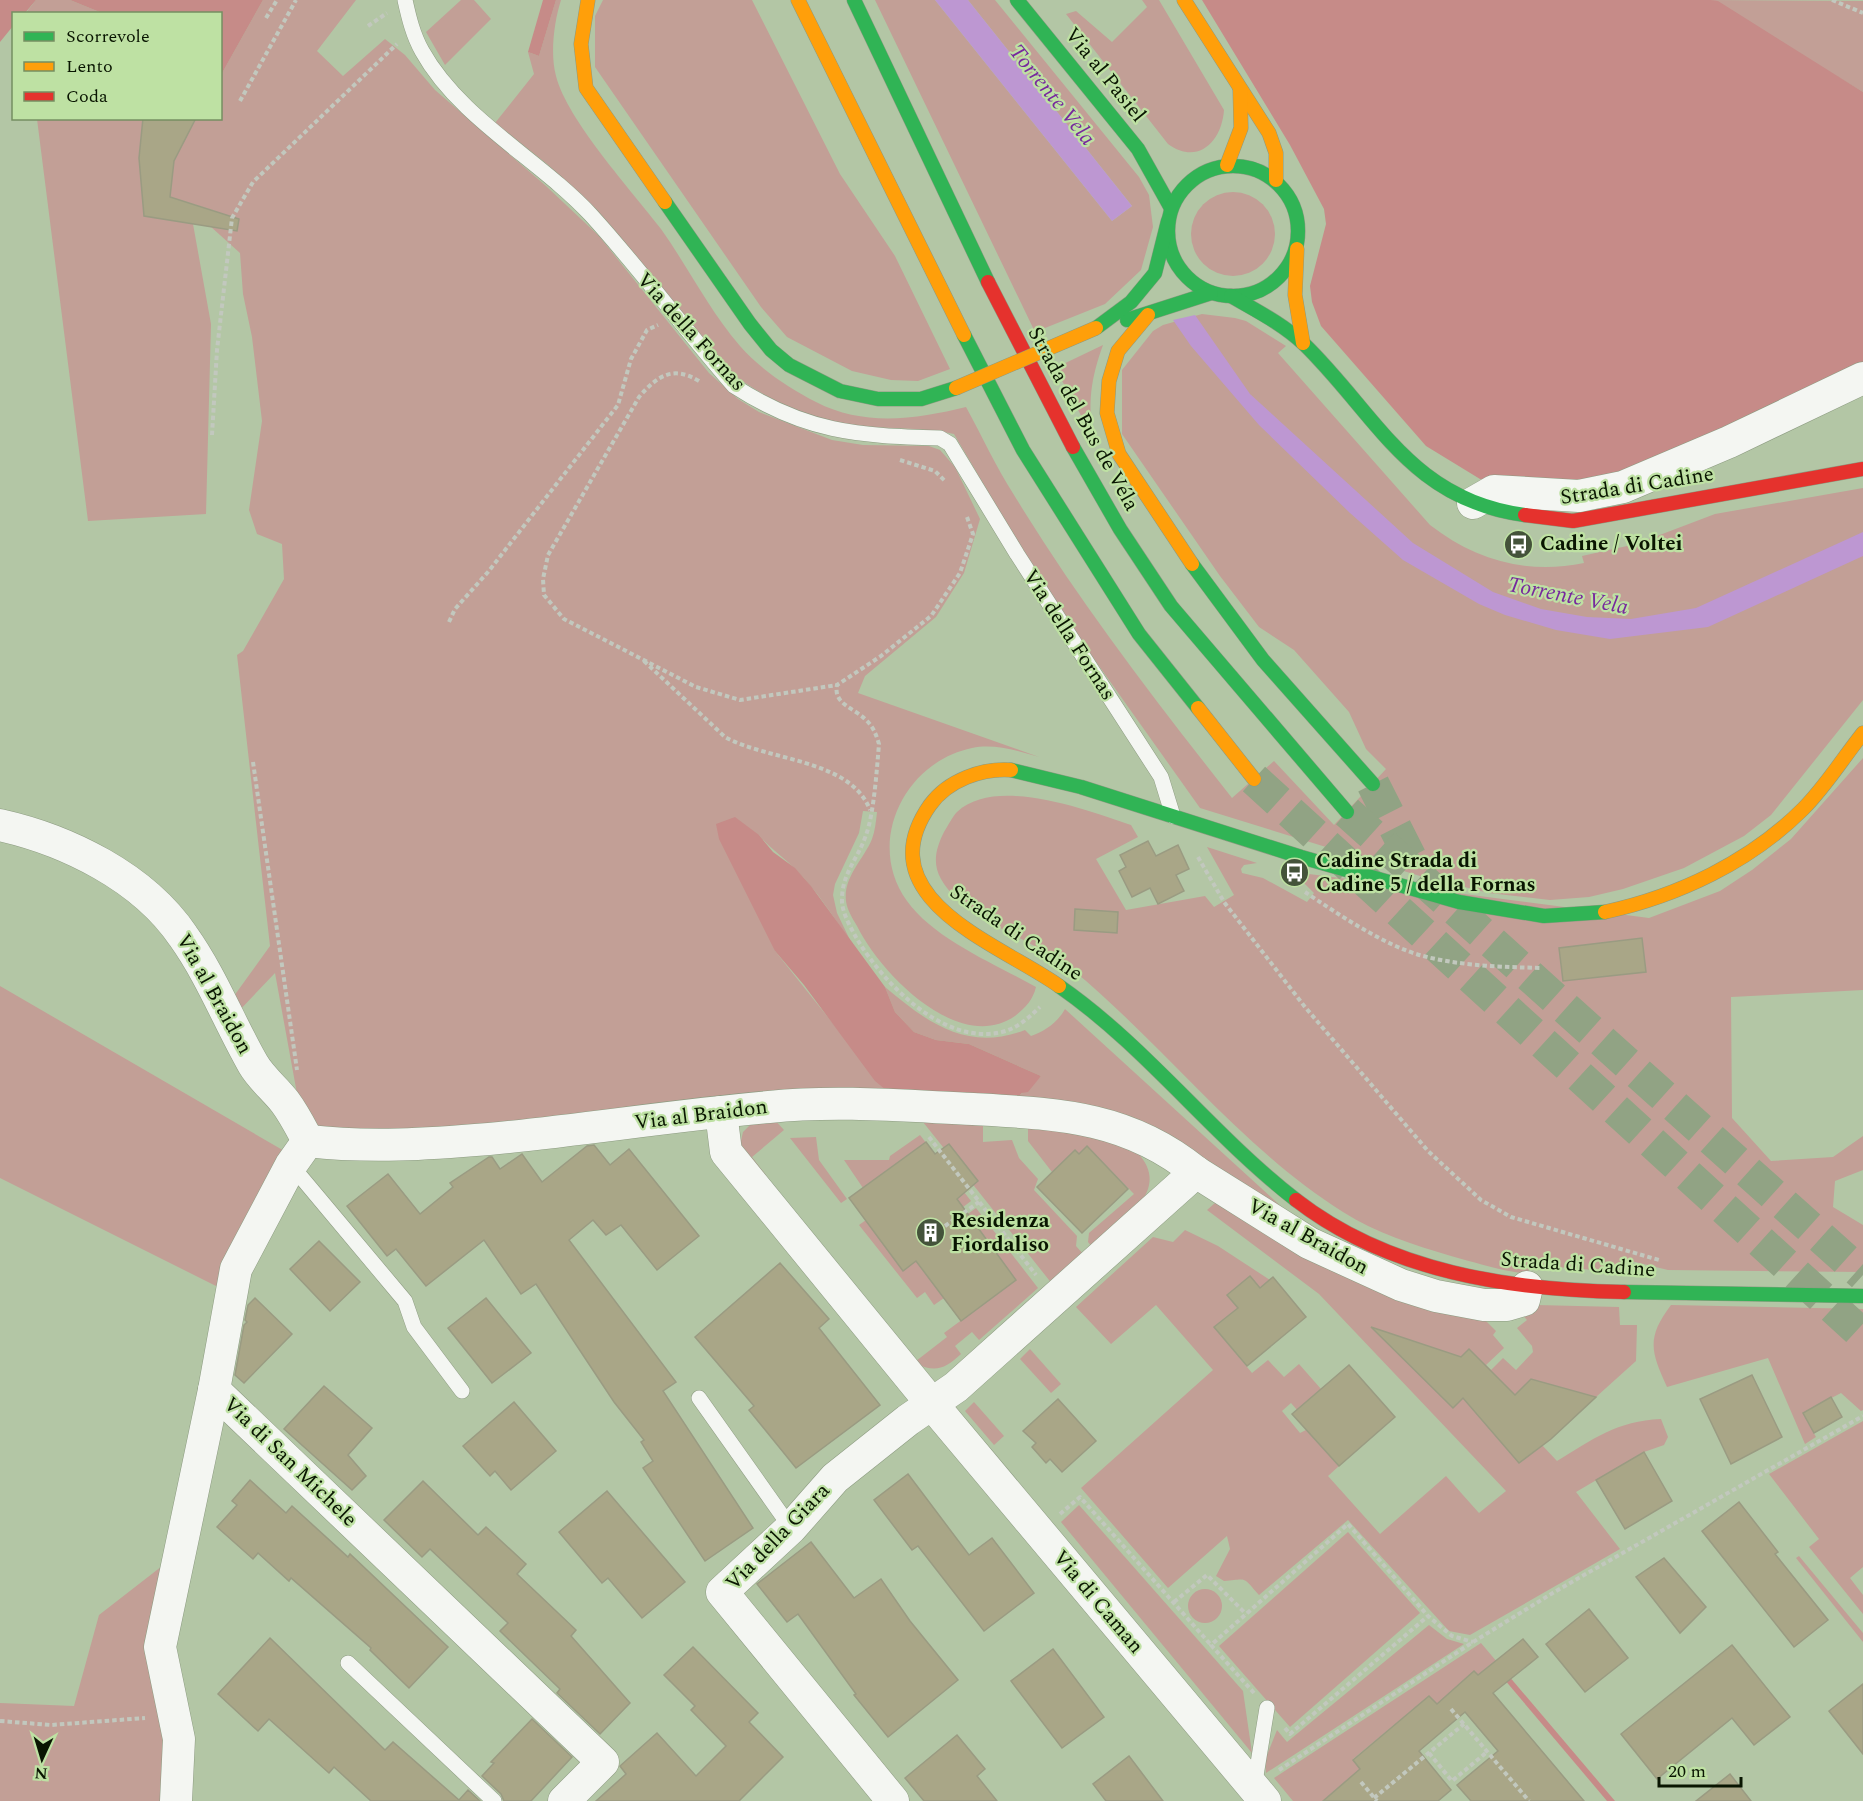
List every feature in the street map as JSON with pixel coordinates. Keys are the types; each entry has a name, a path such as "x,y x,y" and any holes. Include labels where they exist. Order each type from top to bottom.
{"main road":[{"path":"588,0 580,31 580,60 586,88 750,324 773,353 812,378 848,394 879,399 917,400 956,388 1096,328 1148,315 1211,293"},
{"path":"798,0 1023,450 1139,633 1254,779"},
{"name":"Strada del Bus de Véla","path":"854,0 969,248 1108,512 1168,603 1254,707 1347,812"},
{"name":"Via al Pasiel","path":"1017,0 1138,149 1169,215"},
{"path":"1184,0 1269,133 1276,153 1276,180"},
{"path":"1227,165 1240,141 1243,126 1240,89"},
{"name":"Via al Pasiel","path":"1138,149 1164,162"},
{"path":"1096,328 1131,302 1155,273 1173,200 1190,181 1203,172 1227,165 1244,166 1276,180 1294,206 1299,234 1295,295 1303,343"},
{"path":"1183,169 1203,172"},
{"path":"881,200 921,250"},
{"path":"1169,215 1167,237 1172,255 1181,272 1195,284 1211,293 1231,296 1250,294 1267,288 1281,276 1297,247"},
{"name":"Strada di Cadine","path":"1231,296 1269,318 1303,343 1388,442 1427,475 1473,503 1496,512 1573,521 1863,469"},
{"path":"1148,315 1118,351 1109,381 1107,413 1119,454 1202,579 1263,660 1373,783"},
{"name":"Strada di Cadine","path":"1863,733 1797,815 1751,851 1696,882 1659,897 1600,913 1545,916 1462,904 1326,865 1044,778 1006,771 986,771 959,779 926,808 916,829 912,857 918,879 931,900 951,918 1061,987 1126,1041 1246,1157 1300,1203 1364,1240 1428,1268 1527,1287 1574,1291 1863,1296"}],"street":[{"path":"1473,503 1494,490 1579,496 1623,487 1729,442 1863,378"},
{"name":"Via al Braidon","path":"0,825 51,841 100,864 148,897 168,917 195,954 255,1067 285,1102 300,1153 336,1145 418,1145 772,1106 894,1105 1040,1113 1094,1122 1134,1133 1178,1157 1196,1172 1310,1243 1401,1285 1466,1302 1499,1306 1524,1300 1527,1287"},
{"path":"721,1112 726,1152 932,1404"},
{"name":"Via al Braidon","path":"1094,1122 1137,1142 1149,1154 1172,1194"},
{"path":"214,1390 236,1269 300,1153"},
{"name":"Via della Giara","path":"893,1801 722,1592 791,1528 835,1478 973,1372 1196,1172"},
{"name":"Via di San Michele","path":"176,1801 179,1739 160,1647 214,1390"},
{"name":"Via di San Michele","path":"214,1390 603,1761 564,1801"},
{"name":"Via di Caman","path":"932,1404 1039,1532 1265,1787"}],"lane":[{"name":"Via della Fornas","path":"405,0 412,29 423,54 449,88 484,122 554,178 591,216 734,386 761,403 816,426 849,434 940,438 950,444 1017,554 1161,777 1173,816"},
{"path":"300,1153 405,1301 414,1327 462,1391"},
{"path":"699,1398 791,1528"},
{"path":"348,1663 494,1801"},
{"path":"1265,1787 1267,1708"}],"path":[{"path":"266,18 277,0"},
{"path":"240,100 296,0"},
{"path":"1832,0 1863,13"},
{"path":"212,435 218,350 232,218 253,182 412,29"},
{"path":"449,622 455,609 488,572 618,405 631,359 647,330 676,319"},
{"path":"701,382 683,372 675,372 648,386 639,397 549,555 543,579 544,595 564,619 696,687 740,700 837,685 881,656 931,616 960,573 973,534 965,509"},
{"path":"891,457 935,471 950,486"},
{"path":"639,656 725,737 740,746 838,776 854,784 864,795 870,811"},
{"path":"837,685 835,693 838,700 865,718 875,731 879,744 867,832 846,873 842,904 850,927 880,974 905,1000 931,1016 958,1028 982,1033 1001,1032 1019,1026"},
{"path":"254,762 298,1075"},
{"path":"1313,897 1380,938 1422,956 1487,965 1542,968"},
{"path":"1224,902 1305,1007 1428,1150 1481,1200 1511,1217 1665,1262"},
{"path":"924,1131 1043,1284"},
{"path":"945,1226 979,1202"},
{"path":"1265,1787 1473,1642 1556,1591 1863,1416"},
{"path":"1039,1532 1080,1497 1290,1734 1428,1616"},
{"path":"1211,1645 1348,1524 1428,1616 1452,1636 1473,1642"},
{"path":"1174,1602 1207,1575 1246,1614"},
{"path":"1451,1709 1529,1801"},
{"path":"0,1721 51,1725 140,1719 175,1713"},
{"path":"1361,1782 1376,1800 1464,1724"},
{"path":"1429,1753 1452,1781 1487,1752"}],"shaded area":[{"path":"0,0 36,0 26,12 12,12 12,27 0,42"},
{"path":"36,0 70,0 100,12 27,12"},
{"path":"70,0 263,0 222,73 222,12 100,12"},
{"path":"263,0 356,0 317,51 343,76 385,39 405,55 435,90 546,186 599,236 709,373 738,399 759,412 832,440 863,445 929,446 940,450 955,467 980,519 964,573 936,617 865,676 858,693 1039,757 989,746 972,748 948,756 927,770 910,787 898,808 891,831 890,855 895,878 907,901 919,915 966,950 1036,987 1028,1003 1015,1016 993,1025 970,1025 946,1017 902,985 868,945 850,914 846,901 851,876 872,839 875,829 877,812 863,811 859,833 835,884 833,895 837,913 850,940 811,886 759,835 775,951 886,1090 484,1131 318,1129 298,1099 275,973 237,1013 226,1007 270,946 237,655 243,651 284,579 282,544 257,534 249,510 262,421 252,337 243,294 240,253 210,226 215,211 183,201 169,206 173,170 156,143 182,144 195,120 222,120 222,73"},
{"path":"461,0 474,0 491,19 445,65 426,32"},
{"path":"543,0 556,0 539,56 528,52"},
{"path":"556,0 561,0 556,18 553,58 562,94 586,134 661,229 718,318 740,346 775,377 796,391 834,410 872,418 891,418 929,415 966,407 1007,484 1065,574 1146,687 1232,798 1274,761 1334,825 1386,769 1366,749 1349,712 1294,650 1259,627 1220,576 1122,434 1122,370 1153,331 1163,325 1202,314 1246,321 1286,346 1278,353 1430,525 1465,547 1502,562 1542,567 1584,563 1582,556 1636,544 1715,514 1863,488 1863,700 1771,815 1744,836 1684,868 1623,889 1589,897 1550,900 1489,893 1420,876 1200,808 1050,597 954,434 835,422 778,402 743,381 727,369 595,208 547,164 495,123 534,74 528,52 539,56"},
{"path":"603,0 752,0 840,174 895,256 950,369 918,381 891,380 852,371 787,337 761,307 595,67 595,16"},
{"path":"875,0 935,0 1112,221 1132,206 968,0 995,0 1139,177 1149,195 1153,227 1141,270 1105,304 1035,332"},
{"path":"935,0 968,0 1132,206 1112,221"},
{"path":"1142,0 1159,0 1224,110 1219,131 1206,147 1198,151 1179,150 1168,144 1066,14 1076,11 1112,42 1147,7"},
{"path":"1202,0 1718,1 1863,92 1863,372 1611,484 1499,484 1480,479 1426,446 1321,326 1312,302 1310,286 1326,224 1324,209 1290,145"},
{"path":"1711,0 1863,1 1863,92"},
{"path":"37,120 143,120 139,158 144,216 193,224 211,324 206,514 88,521"},
{"path":"1225,192 1241,192 1257,199 1268,210 1275,226 1272,250 1263,264 1241,276 1225,276 1209,269 1198,258 1191,242 1191,226 1198,210 1209,199"},
{"path":"1195,315 1250,394 1413,543 1493,592 1541,609 1587,617 1631,619 1696,608 1863,532 1863,556 1708,627 1610,639 1556,630 1505,615 1479,604 1403,560 1350,513 1259,425 1191,346 1173,320"},
{"path":"1103,345 1091,391 1094,439 1055,368"},
{"path":"1863,758 1863,990 1731,997 1732,1118 1771,1161 1833,1157 1863,1136 1863,1170 1835,1181 1833,1207 1863,1225 1863,1272 1668,1270 1623,1259 1621,1272 1530,1265 1528,1274 1451,1256 1382,1232 1343,1212 1270,1158 1140,1031 1073,970 967,907 952,894 941,879 936,861 941,838 957,812 974,801 995,796 1018,796 1068,805 1131,825 1138,837 1096,859 1126,910 1205,896 1214,907 1234,895 1207,847 1257,863 1244,865 1241,869 1242,873 1263,878 1307,902 1314,893 1301,880 1309,874 1649,918 1720,891 1752,870 1791,839","holes":["1075,909 1118,912 1117,933 1075,930"]},
{"path":"735,817 759,835 773,852 795,868 811,886 885,987 895,1012 914,1032 936,1040 969,1044 1041,1076 1028,1092 1022,1093 1017,1098 886,1090 875,1081 804,985 775,951 719,839 716,824"},
{"path":"0,986 286,1152 222,1289 0,1178"},
{"path":"885,987 933,1022 967,1036 985,1038 1025,1030 1031,1036 1050,1026 1065,1009 1285,1210 1017,1098 1041,1076 969,1044 936,1040 914,1032 895,1012"},
{"path":"919,1117 983,1118 983,1142 1012,1140 1019,1158 1038,1179 1034,1190 1077,1236 1076,1246 1084,1255 1053,1285"},
{"path":"773,1118 784,1130 752,1157 766,1175 762,1178 740,1145 743,1132 753,1122"},
{"path":"1036,1118 1136,1151 1146,1166 1150,1179 1147,1192 1140,1204 1092,1247 1088,1242 1089,1233 1134,1194 1087,1146 1079,1154 1075,1150 1052,1172 1028,1141 1028,1128"},
{"path":"920,1135 971,1201 942,1223 920,1147 863,1188 844,1160 889,1160 890,1156"},
{"path":"816,1137 819,1160 847,1199 841,1203 790,1138"},
{"path":"1223,1196 1476,1311 1496,1331 1493,1335 1504,1348 1486,1365 1491,1370 1503,1358 1516,1370 1533,1352 1532,1346 1517,1328 1527,1320 1519,1311 1536,1305 1619,1307 1620,1325 1637,1325 1636,1361 1596,1397 1538,1381 1486,1424 1519,1463 1541,1444 1557,1461 1618,1427 1645,1420 1661,1419 1668,1437 1664,1445 1644,1452 1576,1492 1620,1549 1470,1635 1449,1631 1348,1520 1259,1595 1244,1580 1224,1581 1216,1576 1230,1549 1227,1536 1168,1588 1081,1488 1213,1370 1156,1305 1111,1344 1076,1307 1153,1237 1173,1242 1185,1230 1218,1246 1270,1280 1259,1288 1227,1295 1238,1308 1214,1327 1252,1373 1268,1360 1284,1377 1299,1364 1321,1389 1297,1410 1291,1403 1282,1411 1300,1433 1306,1430 1339,1466 1328,1476 1380,1534 1446,1476 1479,1513 1506,1491 1319,1294 1207,1210"},
{"path":"976,1208 1038,1288 979,1340 972,1332 955,1346 961,1354 950,1363 939,1368 928,1368 915,1363 947,1337 944,1333 1016,1280 976,1225 947,1229"},
{"path":"880,1210 944,1298 934,1305 925,1292 917,1298 859,1225"},
{"path":"1671,1305 1863,1309 1863,1410 1861,1411 1841,1393 1803,1413 1816,1437 1805,1444 1768,1358 1667,1387 1657,1364 1654,1345 1658,1327"},
{"path":"1030,1349 1061,1384 1051,1393 1020,1359"},
{"path":"974,1402 1004,1436 994,1445 965,1411"},
{"path":"1863,1421 1863,1567 1850,1578 1863,1595 1863,1614 1809,1547 1819,1539 1769,1474"},
{"path":"1079,1505 1243,1691 1252,1753 1061,1522"},
{"path":"1348,1532 1420,1613 1290,1727 1219,1646"},
{"path":"1799,1556 1863,1633 1863,1642 1796,1558"},
{"path":"166,1563 163,1704 169,1801 0,1801 0,1703 74,1706 99,1615"},
{"path":"1205,1589 1217,1594 1222,1606 1217,1618 1205,1623 1193,1618 1188,1606 1193,1594"},
{"path":"1429,1625 1447,1639 1464,1644 1266,1773 1265,1760 1277,1730 1287,1742"},
{"path":"1481,1643 1497,1662 1480,1677 1474,1671 1450,1693 1445,1714 1429,1696 1353,1759 1367,1777 1354,1788 1347,1780 1323,1801 1293,1801 1274,1778"},
{"path":"1497,1662 1615,1801 1607,1801 1493,1666"}],"building":[{"path":"143,120 195,120 174,161 170,197 239,219 237,231 144,216 139,158"},
{"path":"1148,841 1156,856 1178,845 1189,869 1176,875 1184,891 1158,904 1150,888 1132,897 1119,871 1126,867 1120,855"},
{"path":"1075,909 1118,912 1117,933 1074,930"},
{"path":"1642,938 1646,972 1563,981 1559,948"},
{"name":"Residenza Fiordaliso","path":"926,1142 935,1154 949,1144 978,1181 957,1199 1016,1280 961,1321 916,1261 903,1271 849,1198"},
{"path":"594,1145 610,1165 629,1149 699,1236 657,1270 621,1225 606,1235 593,1220 569,1240 676,1382 663,1391 753,1528 705,1561 643,1468 653,1461 641,1442 644,1440 614,1402 536,1284 521,1294 484,1240 426,1286 396,1249 387,1256 347,1206 388,1174 420,1214 453,1187 450,1183 489,1157 492,1157 500,1169 522,1154 542,1182 587,1146"},
{"path":"1087,1146 1128,1189 1082,1233 1037,1187 1075,1150 1079,1154"},
{"path":"319,1241 360,1282 330,1311 290,1269"},
{"path":"780,1263 829,1319 819,1328 880,1405 796,1468 749,1410 754,1406 695,1337"},
{"path":"1250,1276 1260,1288 1273,1277 1306,1317 1247,1366 1214,1327 1238,1308 1227,1295"},
{"path":"255,1298 292,1334 244,1383 235,1375 244,1325 247,1322 245,1320 248,1305"},
{"path":"486,1298 531,1353 492,1383 448,1328"},
{"path":"1371,1327 1461,1357 1469,1349 1515,1395 1531,1379 1596,1397 1551,1439 1519,1463 1463,1398 1453,1408"},
{"path":"1349,1365 1395,1417 1339,1466 1292,1414"},
{"path":"1752,1375 1782,1437 1731,1464 1700,1399"},
{"path":"324,1386 372,1428 348,1455 366,1476 352,1490 284,1429"},
{"path":"1831,1397 1842,1417 1814,1433 1803,1413"},
{"path":"1058,1399 1096,1441 1062,1472 1050,1459 1046,1463 1032,1447 1036,1443 1023,1431"},
{"path":"514,1402 556,1451 511,1490 495,1471 490,1476 463,1446"},
{"path":"1644,1452 1672,1501 1625,1529 1596,1480"},
{"path":"908,1474 969,1555 992,1538 1034,1593 984,1631 918,1546 912,1550 874,1500"},
{"path":"250,1480 286,1513 292,1506 348,1557 350,1554 448,1647 409,1688 370,1650 371,1648 291,1578 289,1581 258,1553 253,1559 217,1527 237,1505 232,1501"},
{"path":"423,1481 478,1535 486,1527 526,1564 517,1574 576,1630 571,1636 630,1703 600,1734 557,1693 560,1689 500,1631 508,1623 430,1549 422,1557 384,1520"},
{"path":"607,1491 685,1582 642,1618 608,1578 602,1583 559,1532"},
{"path":"1739,1502 1778,1552 1775,1554 1828,1620 1794,1647 1702,1531"},
{"path":"811,1542 854,1598 881,1579 910,1621 958,1680 888,1737 854,1695 856,1694 798,1614 787,1622 757,1584"},
{"path":"1664,1558 1706,1607 1680,1633 1636,1577"},
{"path":"1589,1609 1628,1658 1585,1692 1546,1644"},
{"path":"270,1638 385,1750 393,1742 459,1800 468,1790 480,1801 371,1801 334,1767 329,1773 269,1719 258,1731 218,1694"},
{"path":"1523,1639 1538,1657 1493,1693 1584,1801 1471,1801 1457,1785 1498,1751 1465,1712 1419,1751 1451,1790 1438,1801 1323,1801 1360,1769 1353,1760 1429,1696 1437,1704 1474,1671 1478,1675"},
{"path":"1732,1645 1790,1717 1754,1745 1732,1718 1657,1779 1621,1734"},
{"path":"693,1647 758,1713 749,1722 783,1757 739,1801 596,1801 626,1774 620,1766 657,1733 696,1776 726,1746 691,1710 695,1706 664,1675"},
{"path":"1053,1649 1104,1717 1062,1748 1011,1681"},
{"path":"1863,1684 1863,1754 1829,1711"},
{"path":"532,1719 572,1757 531,1801 504,1801 501,1794 482,1776 494,1763 491,1762"},
{"path":"957,1735 985,1769 977,1776 997,1801 924,1801 905,1778"},
{"path":"1129,1756 1163,1801 1106,1801 1093,1784"},
{"path":"1730,1774 1751,1801 1696,1801"}],"tunnel":[{"path":"1254,779 1863,1335"},
{"path":"1373,784 1412,861"},
{"path":"1347,812 1863,1275"}],"traffic: fast":[{"path":"854,0 988,282"},
{"path":"1017,0 1138,149 1171,208"},
{"path":"1233,166 1258,171 1279,185 1293,206 1298,231 1293,256 1279,277 1258,291 1233,296 1208,291 1187,277 1173,256 1168,231 1173,206 1187,185 1208,171 1233,166"},
{"path":"665,202 750,324 771,350 789,365 840,391 878,399 921,399 956,388"},
{"path":"1096,328 1131,302 1155,273 1168,221"},
{"path":"1127,320 1211,293"},
{"path":"1231,296 1278,324 1304,344 1399,450 1424,473 1452,492 1485,506 1525,515"},
{"path":"964,335 1023,450 1139,634 1198,708"},
{"path":"1073,447 1120,529 1171,606 1347,812"},
{"path":"1192,564 1263,660 1373,784"},
{"path":"1011,770 1081,787 1301,857 1459,902 1544,916 1605,912"},
{"path":"1059,986 1091,1010 1151,1063 1236,1148 1296,1200"},
{"path":"1624,1292 1863,1296"}],"traffic: slow":[{"path":"588,0 581,44 586,88 665,202"},
{"path":"798,0 964,335"},
{"path":"1184,0 1269,133 1276,153 1276,180"},
{"path":"1227,165 1241,128 1240,89"},
{"path":"1297,249 1295,295 1303,343"},
{"path":"1148,315 1118,351 1109,381 1107,413 1119,454 1192,564"},
{"path":"956,388 1096,328"},
{"path":"1198,708 1254,779"},
{"path":"1605,912 1659,897 1686,886 1736,861 1760,845 1803,809 1863,733"},
{"path":"1011,770 989,771 966,777 937,796 930,805 914,838 914,867 927,893 948,915 1059,986"}],"traffic: jam":[{"path":"988,282 1073,447"},
{"path":"1525,515 1573,521 1863,469"},
{"path":"1296,1200 1332,1225 1370,1244 1411,1260 1452,1272 1538,1287 1624,1292"}],"place":[{"name":"Cadine / Voltei","path":"1519,544"},
{"name":"Cadine Strada di Cadine 5 / della Fornas","path":"1295,873"},
{"name":"Residenza Fiordaliso","path":"930,1233"}],"water label":[{"name":"Torrente Vela","path":"1052,95"},
{"name":"Torrente Vela","path":"1568,596"}]}
